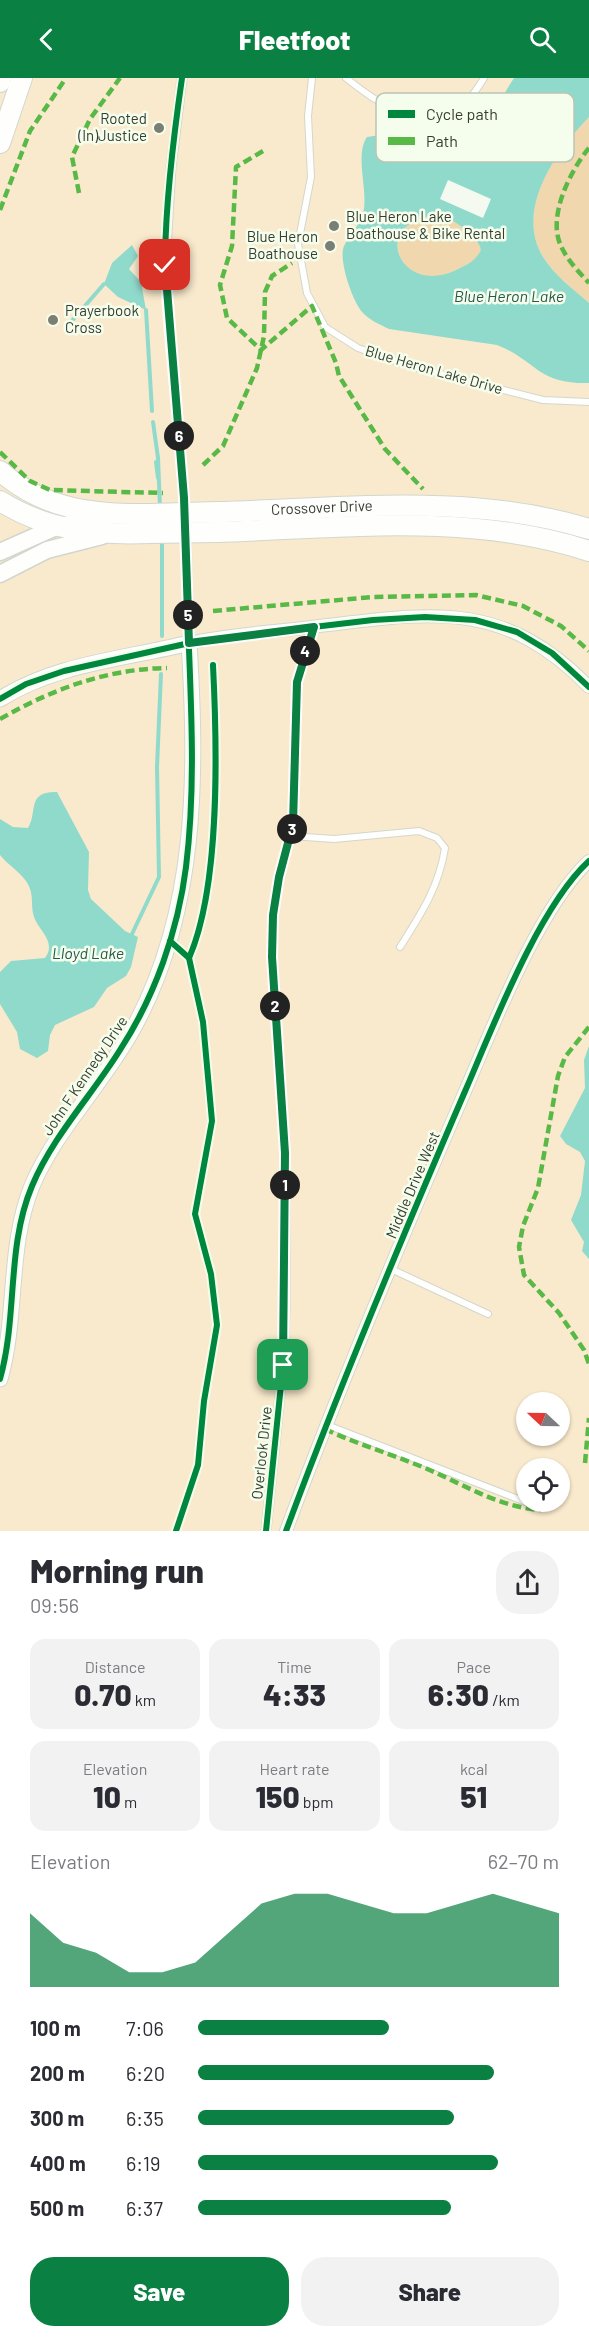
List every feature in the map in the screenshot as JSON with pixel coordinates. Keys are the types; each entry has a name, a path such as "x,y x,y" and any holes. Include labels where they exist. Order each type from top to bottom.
{"highway":[{"path":"0,143 22,78"},
{"path":"0,471 44,500 76,510 111,515"},
{"path":"0,501 25,515 56,527"},
{"name":"Crossover Drive","path":"56,527 111,534 151,524 462,507 528,515 589,529"},
{"name":"Crossover Drive","path":"111,515 151,524"},
{"name":"Crossover Drive","path":"217,522 453,526 516,533 589,551"}],"main road":[{"name":"Crossover Drive","path":"0,552 56,527 111,515"},
{"name":"Crossover Drive","path":"0,574 47,550 111,534"}],"street":[{"path":"182,78 171,167 165,265 184,498 189,643"},
{"path":"0,699 26,684 58,673 189,643 314,627 425,617 482,621 504,627 539,644 589,687"},
{"name":"Overlook Drive","path":"266,1531 283,1365 285,1310 284,1135 272,957 273,915 279,877 291,836 295,801 297,682 314,627"},
{"name":"John F Kennedy Drive","path":"0,1378 8,1339 16,1246 25,1206 53,1147 133,1029 154,984 177,917 186,867 191,808 193,753 189,643"},
{"name":"Middle Drive West","path":"286,1531 326,1425 514,982 557,901 589,861"}],"lane":[{"name":"Blue Heron Lake Drive","path":"312,78 308,128 312,168 298,235 299,263 307,293 318,317 334,334 358,348 409,366 530,398 558,402 589,402"},
{"path":"346,78 376,98"},
{"path":"473,93 484,78"},
{"path":"291,836 334,839 419,831 437,837 445,848 441,873 432,896 399,947"},
{"path":"391,1269 488,1314"},
{"path":"326,1425 516,1498"}],"shaded area":[{"path":"0,78 589,78 589,1531 0,1531"},
{"path":"589,117 589,303 559,276 543,257 535,239 533,220 536,200 554,162 574,162 574,134"},
{"path":"442,215 453,220 465,230 482,250 474,260 456,270 434,276 417,274 405,265 399,253 399,239 405,226 420,217"}],"water":[{"name":"Blue Heron Lake","path":"514,78 589,78 589,117 574,134 574,93 505,93"},
{"name":"Blue Heron Lake","path":"376,136 376,162 554,162 536,200 533,220 535,239 548,264 589,303 589,383 558,380 547,376 511,351 497,345 389,329 371,320 362,312 347,279 343,252 364,209 362,152 367,137","holes":["436,215 449,219 470,233 479,245 481,250 474,260 456,270 436,276 420,274 407,267 400,256 398,243 403,231 415,221"]},
{"path":"132,245 138,256 129,269 141,282 146,310 118,297 104,284 112,263"},
{"name":"Lloyd Lake","path":"57,792 89,852 88,890 91,899 125,931 138,937 131,967 126,976 107,988 94,1007 55,1025 50,1035 48,1051 37,1058 20,1049 17,1032 0,1004 0,972 11,961 45,958 49,947 34,917 29,886 0,855 0,819 13,827 28,828 37,799 41,795"},
{"path":"589,1046 589,1259 582,1251 584,1242 571,1220 581,1195 585,1161 580,1152 566,1144 560,1136 585,1088 584,1060"}],"pier":[{"path":"448,180 491,199 483,218 440,199"}],"waterway":[{"path":"70,323 104,284"},
{"path":"146,310 152,411"},
{"path":"153,422 158,458 160,507"},
{"path":"156,462 158,478"},
{"path":"162,539 162,636"},
{"path":"132,934 159,877 157,767 161,674"}],"marked path":[{"path":"0,210 30,131 66,78"},
{"path":"79,193 72,157 90,119 120,78"},
{"path":"589,148 568,181 557,222 557,234 561,246 589,283"},
{"path":"263,151 236,167 232,246 220,285 227,318 261,350 312,306 336,363 339,376 385,449 423,489"},
{"path":"203,465 223,446 257,368 264,336 265,292 272,276 292,263"},
{"path":"0,452 30,481 50,490 163,493"},
{"path":"213,611 373,597 476,595 523,606 561,626 589,651"},
{"path":"0,719 20,708 80,683 123,672 167,668"},
{"path":"589,1027 565,1057 558,1076 538,1188 523,1226 519,1247 524,1275 559,1313 584,1350 589,1364"},
{"path":"585,1463 589,1418"},
{"path":"325,1429 431,1470 476,1492 516,1506"}],"cycle path":[{"path":"0,1379 9,1331 15,1257 24,1209 32,1186 51,1150 109,1067 144,1008 171,939 186,867 191,806 192,746 186,527 167,317 165,266 170,172 182,78"},
{"path":"0,699 26,684 64,671 203,640 373,620 425,617 475,620 517,632 552,653 589,687"},
{"path":"266,1531 283,1365 285,1310 285,1153 272,957 273,915 279,877 293,824 297,682 314,627"},
{"path":"189,958 207,893 212,854 216,774 213,665"},
{"path":"286,1531 373,1309 504,1000 535,936 571,881 589,861"},
{"path":"170,941 189,958 203,1022 212,1121 195,1214 211,1274 217,1325 204,1401 198,1465 176,1531"}],"place":[{"name":"Rooted (In)Justice","path":"159,128"},
{"name":"Blue Heron Lake Boathouse & Bike Rental","path":"334,226"},
{"name":"Blue Heron Boathouse","path":"330,246"},
{"name":"Prayerbook Cross","path":"53,320"}],"route":[{"path":"165,265 184,498 189,643 314,627 304,653 295,696 296,777 293,824 279,877 273,915 272,957 285,1153 283,1365"}]}
